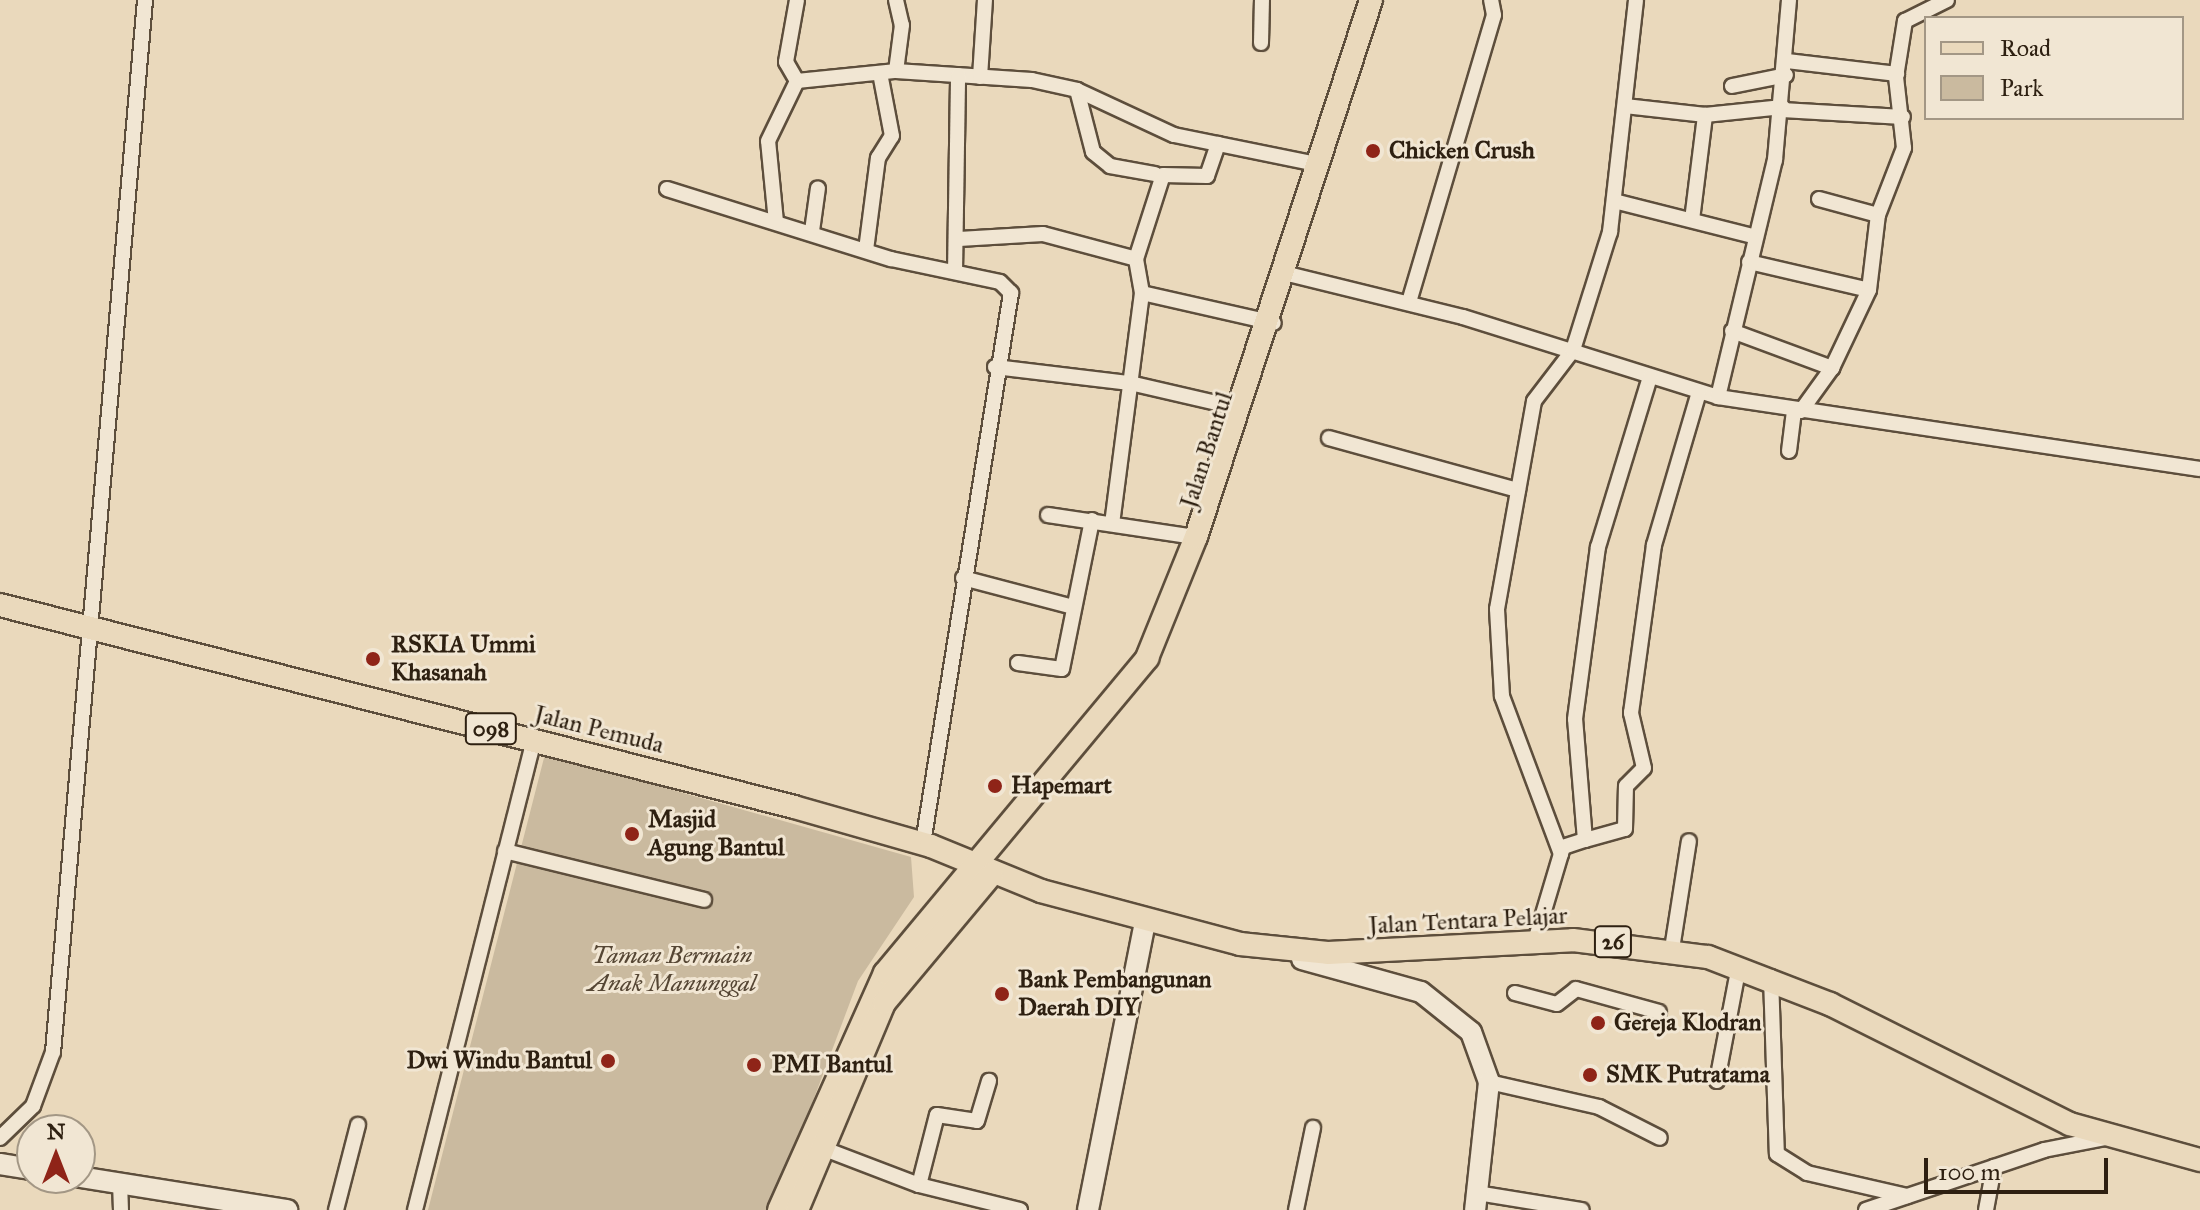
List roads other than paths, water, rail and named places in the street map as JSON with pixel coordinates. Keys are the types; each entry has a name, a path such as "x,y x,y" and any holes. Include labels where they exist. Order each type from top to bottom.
{"main road":[{"name":"Jalan Bantul","path":"987,868 1117,724 1160,659 1271,323 1317,164 1371,0"},
{"name":"Jalan Bantul","path":"987,868 1132,681 1196,537 1238,408 1292,275 1382,0"},
{"name":"Jalan Pemuda","path":"0,605 534,740 923,843 987,868"},
{"name":"Jalan Tentara Pelajar","path":"987,868 1145,921 1240,944 1328,953 1535,941 1672,949 1771,977 2106,1138 2200,1160"},
{"path":"797,1210 884,1003 987,868"},
{"path":"779,1210 876,988 987,868"},
{"path":"1088,1210 1145,921"},
{"path":"1240,944 1421,992 1471,1032 1489,1082 1476,1202"},
{"path":"96,1179 287,1210"}],"street":[{"path":"0,1138 33,1106 53,1052 93,629 145,0"},
{"path":"797,0 786,62 797,81"},
{"path":"896,0 902,25 896,71"},
{"path":"980,77 985,0"},
{"path":"1261,43 1262,0"},
{"path":"1409,302 1494,15 1491,0"},
{"path":"1535,941 1561,854 1497,677 1497,609 1534,401 1573,350 1614,201 1636,0"},
{"path":"1718,397 1756,237 1782,108 1789,0"},
{"path":"1789,451 1798,411 1832,368 1869,290 1878,215 1904,148 1897,74 1907,15 1947,0"},
{"path":"1732,86 1786,68 1897,74"},
{"path":"797,81 896,71 980,77 1077,90 1161,131 1317,164"},
{"path":"866,250 878,158 892,136 880,73"},
{"path":"955,272 959,239 958,75"},
{"path":"776,222 768,141 797,81"},
{"path":"1077,90 1093,152 1110,166 1155,174"},
{"path":"1625,106 1705,115 1782,108 1903,117"},
{"path":"1692,220 1705,115"},
{"path":"1112,523 1142,293 1136,259 1163,175 1207,176 1218,144"},
{"path":"812,231 818,188"},
{"path":"667,189 1010,290 995,367 923,843"},
{"path":"1819,199 1878,215"},
{"path":"1614,201 1756,237"},
{"path":"959,239 1043,234 1136,259"},
{"path":"1749,262 1869,290"},
{"path":"1292,275 1409,302 1718,397 2200,469"},
{"path":"1142,293 1271,323"},
{"path":"1732,331 1832,368"},
{"path":"995,367 1130,383 1238,408"},
{"path":"1585,840 1575,719 1601,523 1650,377"},
{"path":"1561,854 1585,840 1625,829 1626,786 1644,768 1631,713 1654,545 1699,392"},
{"path":"1329,438 1518,490"},
{"path":"1048,515 1196,537"},
{"path":"1018,663 1061,672 1070,606 1092,520"},
{"path":"963,578 1070,606"},
{"path":"415,1210 534,740"},
{"path":"1672,949 1689,841"},
{"path":"505,851 704,900"},
{"path":"1717,1081 1739,966"},
{"path":"1771,977 1774,1134 1782,1162 1907,1196"},
{"path":"1515,993 1557,1004 1576,989 1659,1012"},
{"path":"919,1185 937,1115 977,1121 989,1081"},
{"path":"1489,1082 1599,1107 1660,1138"},
{"path":"336,1210 358,1125"},
{"path":"1296,1210 1313,1128"},
{"path":"1866,1210 1994,1167 2106,1138"},
{"path":"822,1148 959,1203 1020,1210"},
{"path":"1986,1210 1994,1167"},
{"path":"120,1182 121,1210"},
{"path":"1476,1202 1582,1210"}],"place":[{"name":"Chicken Crush","path":"1373,151"},
{"name":"RSKIA Ummi Khasanah","path":"373,659"},
{"name":"Hapemart","path":"995,786"},
{"name":"Masjid Agung Bantul","path":"632,834"},
{"name":"Bank Pembangunan Daerah DIY","path":"1002,994"},
{"name":"Gereja Klodran","path":"1598,1023"},
{"name":"Dwi Windu Bantul","path":"608,1061"},
{"name":"PMI Bantul","path":"754,1065"},
{"name":"SMK Putratama","path":"1590,1075"}],"park label":[{"name":"Taman Bermain Anak Manunggal","path":"672,970"}]}
